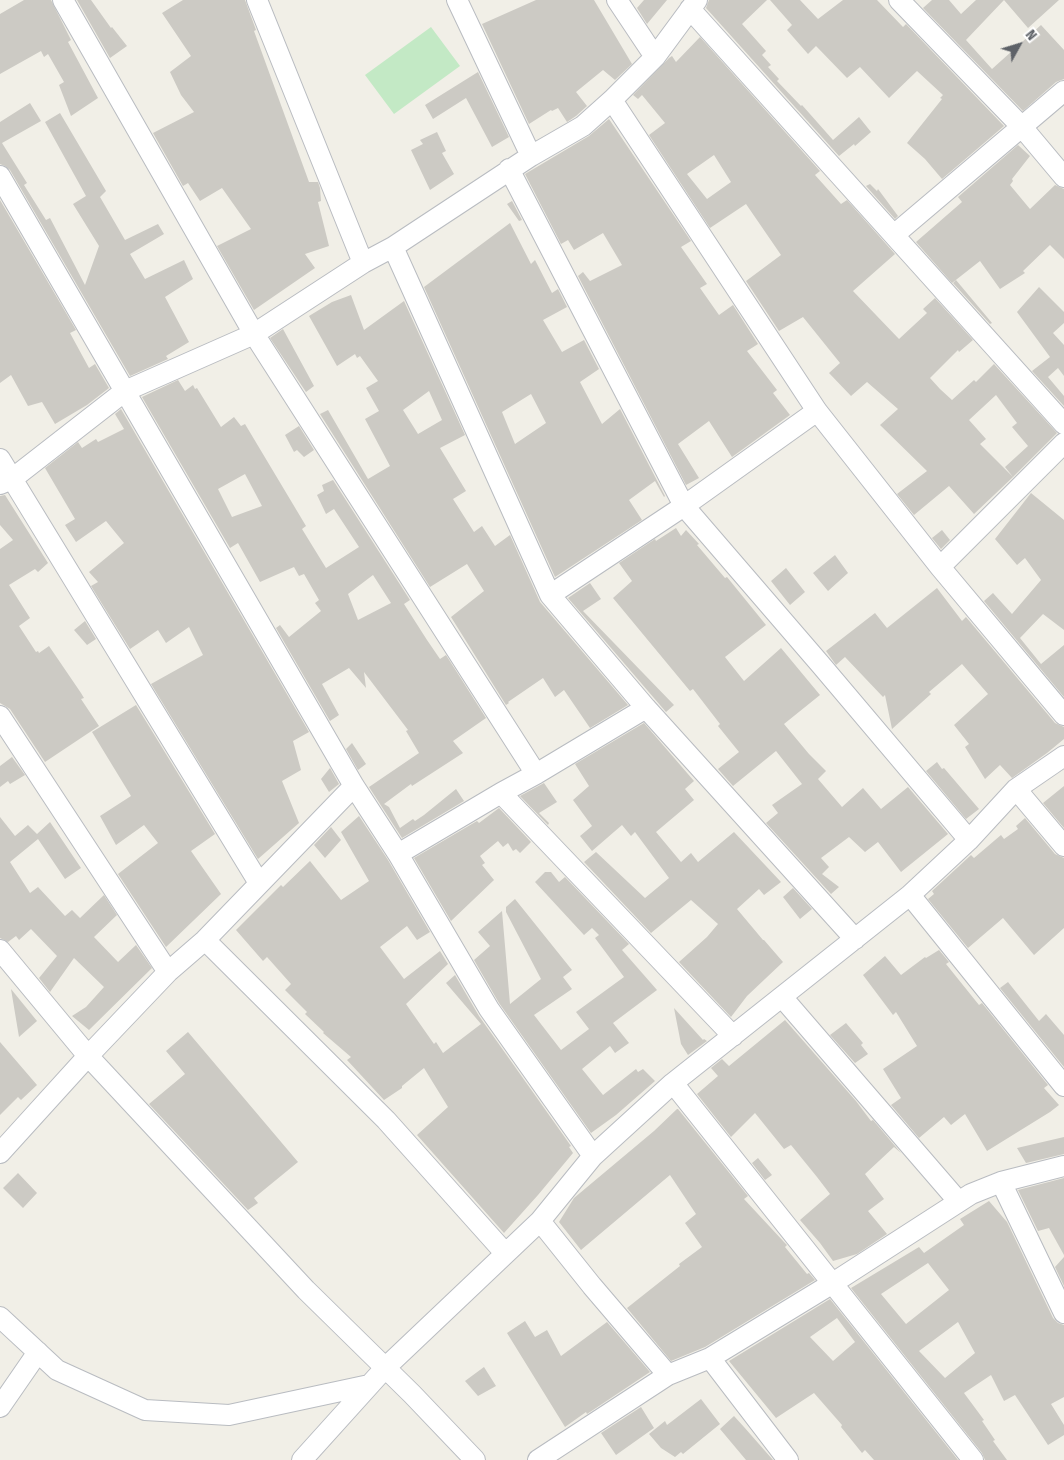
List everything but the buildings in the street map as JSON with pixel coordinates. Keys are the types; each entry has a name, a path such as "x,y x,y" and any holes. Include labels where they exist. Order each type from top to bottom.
{"street":[{"path":"63,0 254,334 536,774"},
{"path":"257,0 362,263"},
{"path":"458,0 531,156"},
{"path":"617,0 655,57"},
{"path":"899,0 1022,127 1064,177"},
{"path":"6,481 125,392 254,334 362,263 394,247 531,156 583,126 655,57 694,5 894,235 1064,424"},
{"path":"894,235 1064,91"},
{"path":"612,100 817,411 940,566 1064,715"},
{"path":"509,170 684,506 969,840"},
{"path":"0,176 354,786 398,854 489,1009 593,1156"},
{"path":"394,247 550,595 646,708 855,939"},
{"path":"550,595 684,506 817,411"},
{"path":"940,566 1064,443"},
{"path":"0,459 6,481 259,883"},
{"path":"398,854 646,708"},
{"path":"0,716 168,972"},
{"path":"302,1460 385,1368 540,1221 593,1156 673,1083 910,895 969,840 1016,789 1064,756"},
{"path":"0,1153 168,972 205,940 354,786"},
{"path":"1016,789 1064,846"},
{"path":"501,793 733,1036"},
{"path":"910,895 1064,1086"},
{"path":"205,940 386,1120 505,1253"},
{"path":"0,950 88,1056 306,1290 419,1401 475,1460"},
{"path":"782,997 959,1202"},
{"path":"673,1083 973,1460"},
{"path":"538,1460 668,1375 710,1358 833,1283 972,1194 1001,1182 1064,1166"},
{"path":"1001,1182 1064,1313"},
{"path":"540,1221 592,1286 668,1375"},
{"path":"0,1317 57,1370 145,1410 229,1415 369,1385"},
{"path":"0,1407 38,1352"},
{"path":"710,1358 788,1460"}],"green space":[{"path":"431,27 460,66 394,114 365,75"}]}
